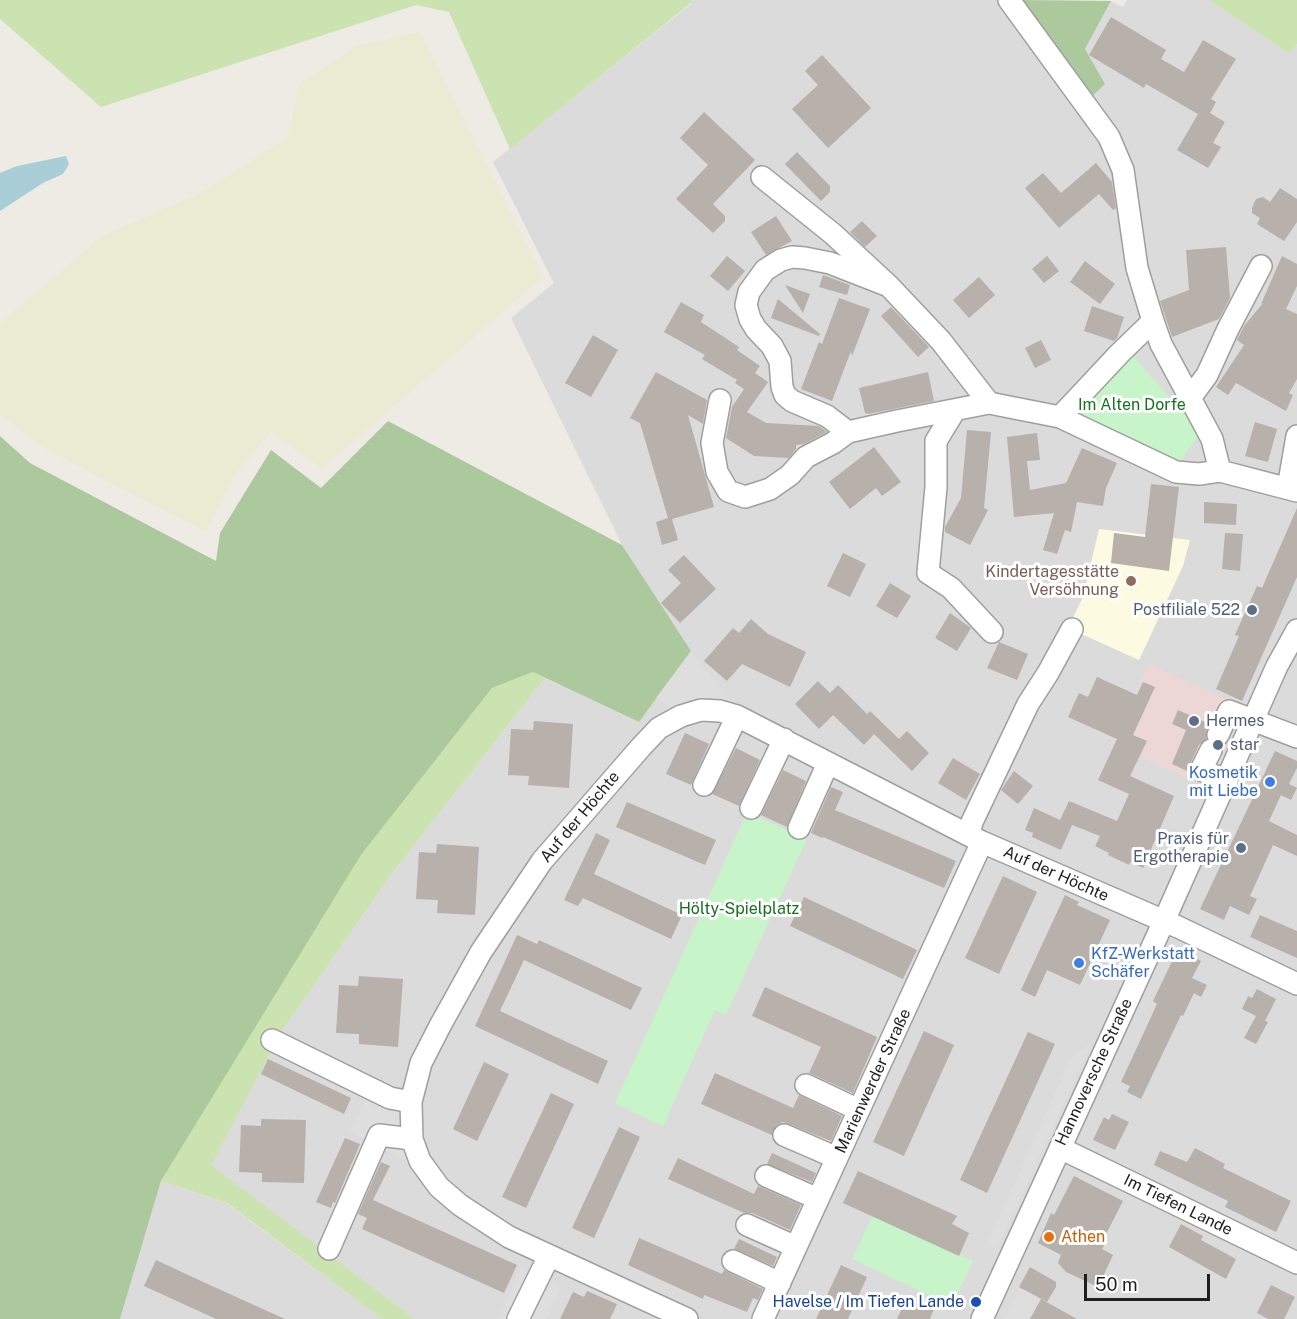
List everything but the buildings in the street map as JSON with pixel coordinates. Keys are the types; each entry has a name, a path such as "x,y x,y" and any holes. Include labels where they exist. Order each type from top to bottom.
{"street":[{"path":"1009,0 1109,137 1123,170 1137,268 1153,321 1161,344 1212,439 1220,471"},
{"path":"762,177 833,234 889,286 941,341 989,403"},
{"path":"848,432 827,416 792,401 785,395 780,362 772,346 750,319 746,305 749,292 765,270 781,260 792,257 830,263 889,286"},
{"path":"1190,398 1208,375 1228,329 1261,266"},
{"path":"1060,417 1153,321"},
{"path":"720,400 712,443 717,472 728,491 745,497 770,489 790,475 806,457 848,432 989,403 1060,417 1176,472 1199,474 1220,471 1293,489 1297,436"},
{"path":"955,410 936,441 936,487 928,573 951,588 992,632"},
{"name":"Marienwerder Straße","path":"763,1319 859,1110 976,838 972,822 1028,704 1072,629"},
{"name":"Hannoversche Straße","path":"982,1319 1164,921 1277,666 1297,630"},
{"name":"Auf der Höchte","path":"687,1319 653,1312 509,1237 459,1205 439,1187 420,1161 412,1139 411,1102 422,1064 441,1024 481,952 542,861 631,757 659,728 681,716 701,710 720,711 737,716 976,838 1164,921 1297,984"},
{"path":"1227,781 1201,770 1229,711 1297,737"},
{"path":"704,785 737,716"},
{"path":"751,808 784,739"},
{"path":"799,828 828,763"},
{"path":"272,1040 390,1098 411,1102"},
{"path":"806,1085 859,1110"},
{"path":"329,1249 379,1135 412,1139"},
{"path":"784,1135 837,1158"},
{"name":"Im Tiefen Lande","path":"1060,1148 1297,1263"},
{"path":"766,1176 818,1199"},
{"path":"747,1225 796,1247"},
{"path":"518,1319 549,1256"},
{"path":"734,1261 780,1283"}],"shaded area":[{"path":"691,0 1001,0 1085,49 1111,1 1123,7 1127,0 1209,0 1290,54 1297,44 1297,1319 415,1319 210,1165 282,1031 390,876 545,678 639,722 690,651 622,545 511,318 554,283 493,162 692,3"},
{"path":"420,32 542,278 322,469 271,432 235,475 206,532 42,447 0,415 0,323 102,236 201,193 288,137 299,84 356,46"},
{"name":"Kindertagesstätte Versöhnung","path":"1099,529 1190,540 1183,566 1139,660 1068,628 1083,597"},
{"path":"691,651 732,702 701,698 670,707 656,698"},
{"path":"1149,664 1244,707 1207,787 1112,744"},
{"path":"1092,1043 997,1249 987,1244 1072,1056"},
{"path":"370,1092 402,1109 410,1163 349,1131"},
{"path":"161,1181 226,1203 382,1319 120,1319"},
{"path":"521,1268 561,1287 546,1319 498,1319"},
{"path":"1020,1288 1041,1299 1030,1319 1004,1319"}],"green space":[{"path":"0,0 691,0 692,2 510,149 449,12 416,5 101,107 0,19"},
{"path":"1022,0 1111,1 1085,49 1105,84 1091,97"},
{"path":"1209,0 1297,0 1297,44 1290,54"},
{"name":"Im Alten Dorfe","path":"1132,355 1201,433 1178,464 1087,420 1083,415 1084,409 1126,357"},
{"path":"388,421 622,545 691,651 639,722 533,672 492,688 361,855 161,1181 120,1319 0,1319 0,436 30,463 216,561 220,533 271,450 321,488"},
{"path":"533,672 545,678 390,876 282,1031 211,1165 415,1319 382,1319 227,1203 161,1181 361,855 492,688"},
{"name":"Hölty-Spielplatz","path":"747,812 807,839 726,1015 715,1010 663,1126 615,1103"},
{"path":"873,1215 973,1261 952,1306 852,1259"}],"water":[{"path":"66,156 69,164 63,174 43,183 0,211 0,173 17,166"}],"place":[{"name":"Kindertagesstätte Versöhnung","path":"1131,581"},
{"name":"Postfiliale 522","path":"1252,610"},
{"name":"Hermes","path":"1194,721"},
{"name":"star","path":"1218,745"},
{"name":"Kosmetik mit Liebe","path":"1270,782"},
{"name":"Praxis für Ergotherapie","path":"1241,848"},
{"name":"KfZ-Werkstatt Schäfer","path":"1079,963"},
{"name":"Athen","path":"1049,1237"},
{"name":"Havelse / Im Tiefen Lande","path":"976,1302"}]}
